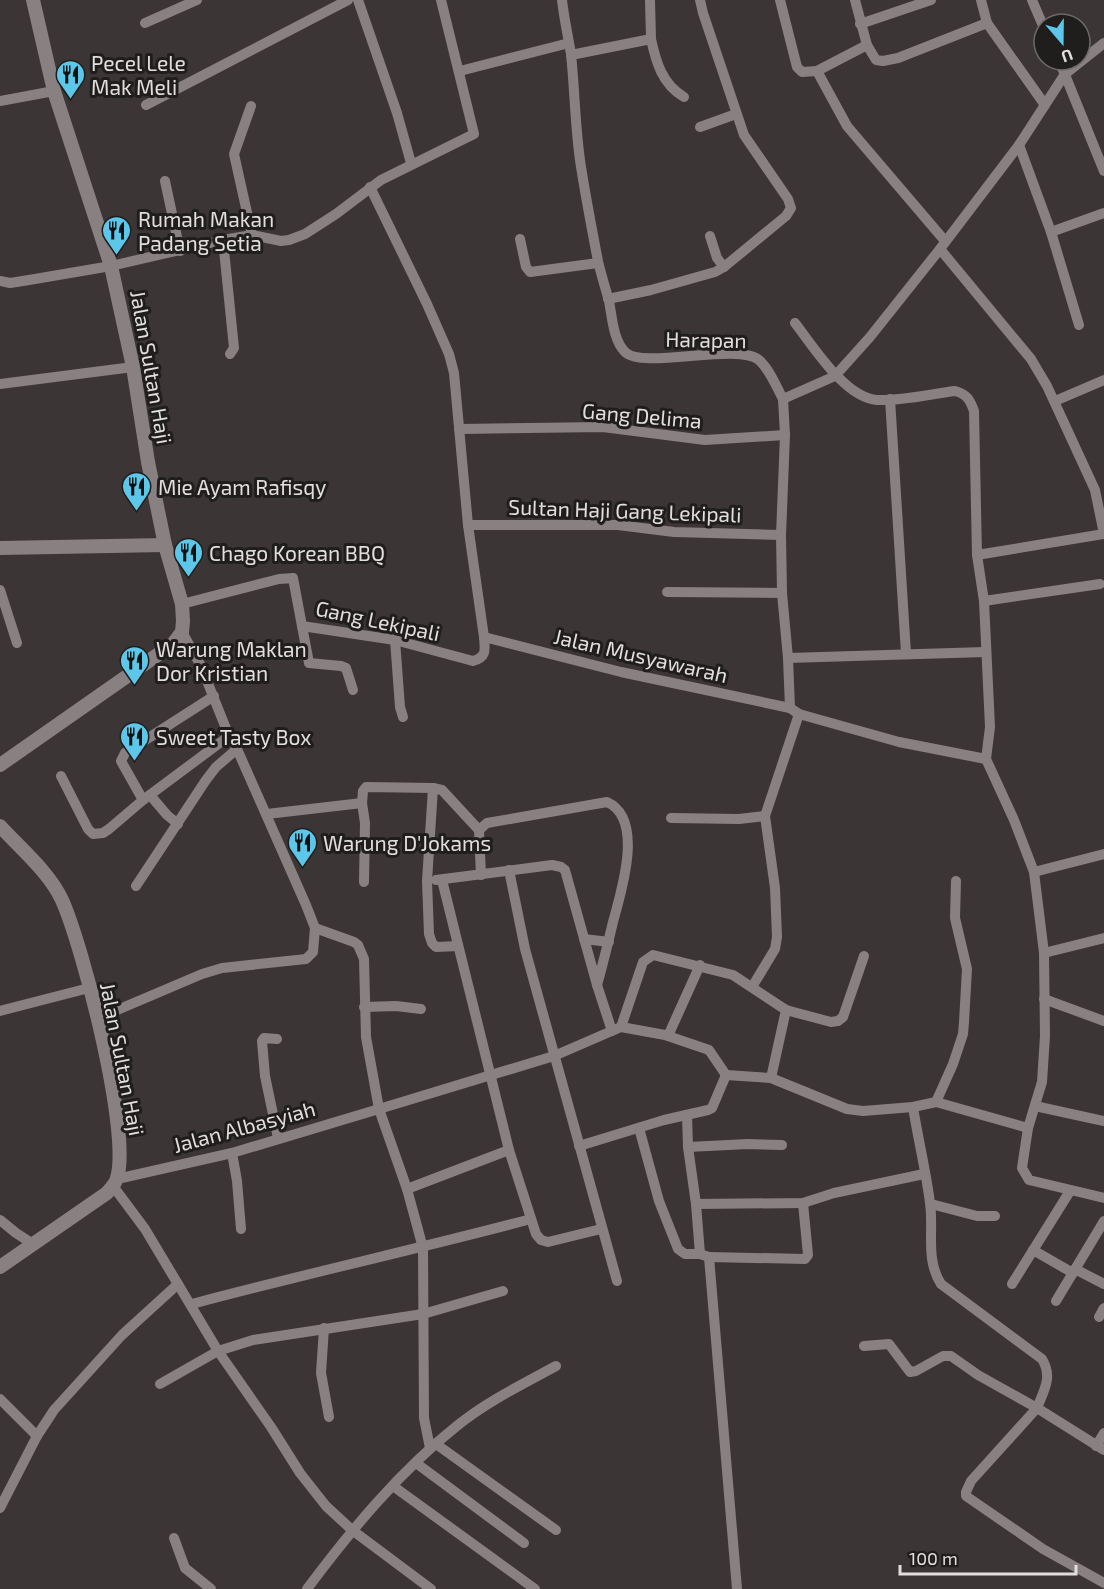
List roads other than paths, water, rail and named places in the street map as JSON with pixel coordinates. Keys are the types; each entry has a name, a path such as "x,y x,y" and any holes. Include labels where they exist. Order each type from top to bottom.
{"street":[{"name":"Jalan Sultan Haji","path":"33,0 54,91 111,266 133,367 148,462 165,545 182,604 182,632"},
{"path":"145,23 197,0"},
{"path":"146,105 348,0"},
{"path":"358,0 397,113 411,163"},
{"path":"0,281 10,283 111,266 223,240 252,236 281,241 289,240 305,234 370,188 411,163 474,134 441,0"},
{"name":"Harapan","path":"562,0 571,55 574,116 598,263 616,334 624,351 630,356 664,358 726,354 752,357 758,360 769,374 783,399"},
{"path":"650,0 651,39 654,53 666,82 684,97"},
{"path":"608,298 651,290 715,272 786,216 790,208 788,199 744,135 700,0"},
{"path":"780,0 797,67 802,72 817,72 867,45"},
{"path":"855,0 867,45 876,60 897,58 987,23"},
{"path":"860,24 931,0"},
{"path":"981,0 987,23 1045,105"},
{"path":"571,55 651,39"},
{"path":"460,71 569,43"},
{"path":"752,987 775,949 777,937 775,888 765,816 795,711 782,593 781,535 785,435 783,399 835,376 870,337 943,245 1019,145 1065,74 1104,43"},
{"path":"817,72 847,126 1031,359 1055,400 1095,490 1104,534 977,555"},
{"path":"1065,74 1104,171"},
{"path":"0,101 54,91"},
{"path":"251,106 234,154 252,236"},
{"path":"700,127 736,114"},
{"path":"1019,145 1051,232 1078,325"},
{"path":"165,181 180,251"},
{"path":"370,188 427,304 449,354 454,373 468,525 484,640"},
{"path":"1051,232 1104,213"},
{"path":"710,236 717,258 724,267"},
{"path":"520,239 526,267 531,272 598,263"},
{"path":"223,240 234,348 230,354"},
{"path":"795,323 835,376 864,397 875,400 955,391 964,394 974,411 977,555 984,601 990,727 986,759 1014,820 1034,872 1044,953 1045,1036 1042,1082 1028,1128 1022,1168 1029,1180 1104,1198"},
{"path":"0,384 133,367"},
{"path":"1055,400 1104,380"},
{"path":"890,399 906,653"},
{"name":"Gang Delima","path":"459,429 603,427 705,440 785,435"},
{"name":"Sultan Haji Gang Lekipali","path":"468,525 618,525 674,532 781,535"},
{"path":"0,548 165,545"},
{"name":"Gang Lekipali","path":"182,604 279,579 293,578 302,626 395,640 473,661 484,655 484,640"},
{"path":"984,601 1100,584"},
{"path":"0,590 17,643"},
{"path":"668,592 782,593"},
{"path":"302,626 309,663 346,668 353,690"},
{"path":"0,765 173,644 182,632 201,666 315,928 313,952 306,959 222,968 96,1019"},
{"path":"395,640 403,717"},
{"name":"Jalan Musyawarah","path":"484,640 795,711 899,742 986,759"},
{"path":"789,658 985,652"},
{"path":"178,824 147,797 121,761 125,753 214,696"},
{"path":"61,776 88,829 93,834 103,833 147,797 230,736"},
{"path":"136,886 211,773 237,749"},
{"path":"363,882 365,823 362,803 363,791 366,787 442,790 479,830 481,875"},
{"path":"434,788 427,880 429,934 436,947 458,946"},
{"path":"479,830 487,823 608,802 617,807 625,819 628,838 622,895 597,985"},
{"path":"267,814 362,803"},
{"path":"671,818 740,819 765,816"},
{"name":"Jalan Sultan Haji","path":"0,826 46,876 61,898 70,922 89,988 111,1086 120,1145 115,1182"},
{"path":"1034,872 1104,854"},
{"path":"427,880 552,865 565,870 597,985 617,1029"},
{"path":"509,870 525,949 617,1281"},
{"path":"442,880 509,1150 536,1234 541,1240 548,1242 601,1229"},
{"path":"936,1102 963,1034 967,969 955,918 956,881"},
{"path":"315,928 348,939 358,945 363,953 366,1037 380,1109 407,1189 423,1248 424,1418 433,1446 556,1530"},
{"path":"1044,953 1104,938"},
{"path":"584,939 609,942"},
{"path":"617,1029 647,957 657,955 733,975 786,1010 831,1022 838,1022 843,1017 864,957"},
{"path":"668,1036 700,965"},
{"path":"0,1011 89,988"},
{"path":"1044,999 1104,1021"},
{"path":"364,1007 396,1006 420,1009"},
{"path":"771,1078 786,1010"},
{"path":"617,1029 668,1036 709,1050 726,1075"},
{"name":"Jalan Albasyiah","path":"115,1182 232,1153 492,1075 554,1056 617,1029"},
{"path":"277,1038 264,1038 262,1041 265,1076 278,1138"},
{"path":"579,1146 712,1108 726,1075"},
{"path":"726,1075 771,1078 847,1109 863,1111 912,1107 936,1102 1028,1128"},
{"path":"1035,1106 1104,1121"},
{"path":"912,1107 931,1204 932,1264 935,1275 941,1284 1042,1359 1047,1367 1048,1379 1037,1408 971,1481 966,1496 1043,1549 1102,1578"},
{"path":"687,1115 688,1147 705,1256 737,1589"},
{"path":"639,1128 659,1201 678,1249 685,1254 805,1259 808,1255 803,1203"},
{"path":"688,1147 783,1145"},
{"path":"407,1189 509,1150"},
{"path":"232,1153 241,1229"},
{"path":"696,1204 803,1203 834,1193 924,1174"},
{"path":"0,1268 107,1193 115,1182 192,1304 218,1351 300,1473 326,1506 352,1530 431,1589"},
{"path":"1012,1284 1070,1191"},
{"path":"931,1204 977,1216 995,1216"},
{"path":"192,1304 303,1275 423,1248 531,1219"},
{"path":"0,1220 33,1244"},
{"path":"1056,1301 1104,1221"},
{"path":"1033,1250 1104,1284"},
{"path":"0,1508 37,1436 54,1410 122,1335 178,1284"},
{"path":"160,1384 218,1351 253,1340 423,1314 503,1290"},
{"path":"324,1328 321,1373 329,1417"},
{"path":"864,1346 889,1344 910,1372 943,1356 951,1356 978,1375 1037,1408 1100,1448 1104,1433"},
{"path":"307,1589 352,1530 433,1446 483,1407 555,1366"},
{"path":"0,1399 37,1436"},
{"path":"416,1463 524,1543"},
{"path":"393,1486 535,1589"},
{"path":"174,1538 184,1569 211,1589"}],"place":[{"name":"Pecel Lele Mak Meli","path":"70,100"},
{"name":"Rumah Makan Padang Setia","path":"117,256"},
{"name":"Mie Ayam Rafisqy","path":"137,512"},
{"name":"Chago Korean BBQ","path":"188,578"},
{"name":"Warung Maklan Dor Kristian","path":"135,686"},
{"name":"Sweet Tasty Box","path":"135,762"},
{"name":"Warung D'Jokams","path":"302,868"}]}
